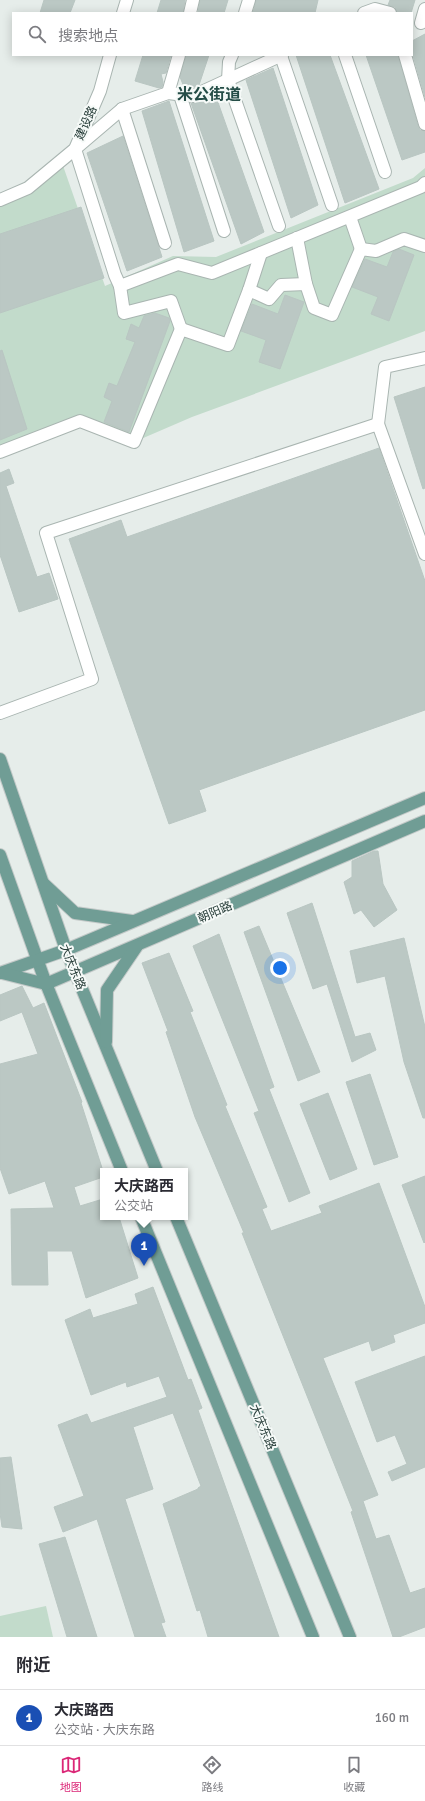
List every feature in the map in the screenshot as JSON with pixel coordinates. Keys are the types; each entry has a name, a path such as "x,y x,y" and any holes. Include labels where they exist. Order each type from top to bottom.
{"main road":[{"name":"大庆东路","path":"0,759 66,950 156,1168"},
{"name":"朝阳路","path":"1,973 66,950 425,798"},
{"name":"朝阳路","path":"1,973 46,984 75,973 425,821"},
{"path":"0,855 46,984 121,1168"},
{"path":"42,883 75,913 133,922"},
{"path":"106,1047 107,990 136,946"},
{"path":"142,1220 313,1637"},
{"name":"大庆东路","path":"177,1220 350,1637"}],"street":[{"path":"123,12 127,0"},
{"path":"190,12 193,0"},
{"path":"245,12 249,0"},
{"path":"367,12 375,9 386,12"},
{"path":"419,22 425,9"},
{"name":"建设路","path":"0,200 28,188 74,149 100,91 110,56"},
{"path":"179,56 174,94 224,231"},
{"path":"232,56 229,62 228,80 279,226"},
{"path":"0,452 80,421 134,442 181,329 171,301 124,313 120,286 115,275 74,149 122,109 174,94 193,96 280,56"},
{"path":"282,56 332,205"},
{"path":"345,56 385,172"},
{"path":"406,56 425,124"},
{"path":"122,109 165,243"},
{"path":"120,286 178,264 212,273 350,217 421,187 425,183"},
{"path":"297,238 306,284 314,308 332,314 361,248 350,217"},
{"path":"361,248 376,251 404,239 425,246"},
{"path":"425,251 423,255 425,256"},
{"path":"181,329 228,345 261,253"},
{"path":"249,290 269,299 281,285 306,284"},
{"path":"425,358 385,367 378,424 425,554"},
{"path":"0,713 92,679 46,533 378,424"}],"green space":[{"path":"61,160 105,286 173,256 216,257 413,178 425,168 425,331 192,417 134,442 80,421 0,452 0,200"},
{"path":"46,1606 53,1637 0,1637 0,1616"}],"building":[{"path":"44,0 75,0 70,12 40,12"},
{"path":"161,0 185,0 183,12 157,12"},
{"path":"200,0 228,0 224,12 198,12"},
{"path":"256,0 318,0 315,12 253,12"},
{"path":"390,0 415,0 411,12 397,12 395,7 388,5"},
{"path":"425,34 425,97 413,55 413,40"},
{"path":"143,56 171,56 166,73 161,74 163,82 162,87 159,88 135,81"},
{"path":"186,56 209,56 199,85 192,88 184,87 180,77"},
{"path":"296,56 330,56 379,189 345,203"},
{"path":"366,56 398,56 418,126 420,130 425,131 425,152 402,160"},
{"path":"273,68 318,205 291,218 246,80"},
{"path":"215,94 264,232 241,244 191,103 196,103"},
{"path":"169,101 214,241 184,252 142,111"},
{"path":"123,136 162,257 127,271 87,153"},
{"path":"81,207 104,278 0,313 0,234"},
{"path":"399,249 414,255 389,321 371,314 378,297 352,287 365,259 387,267 393,252"},
{"path":"285,295 304,302 280,369 259,362 266,340 241,331 252,304 278,314"},
{"path":"155,313 169,318 170,321 129,432 104,422 112,401 104,397 109,383 117,386 135,342 126,339 131,324 139,328 144,316"},
{"path":"2,350 27,429 0,440 0,351"},
{"path":"425,387 425,488 423,489 394,397"},
{"path":"379,448 425,581 425,710 199,790 206,811 169,824 69,539 121,520 127,537"},
{"path":"9,469 14,483 6,486 37,577 49,573 58,599 19,612 0,555 0,473"},
{"path":"374,851 378,851 383,884 397,910 374,927 361,910 354,914 344,882 352,877 352,861"},
{"path":"312,903 355,1037 370,1033 376,1050 352,1062 327,984 313,989 287,913"},
{"path":"259,926 320,1072 298,1081 244,932"},
{"path":"219,934 274,1087 269,1089 310,1193 289,1202 254,1113 259,1111 193,946"},
{"path":"404,938 425,1027 425,1118 423,1118 404,1062 385,976 357,983 350,951"},
{"path":"169,953 193,1011 190,1012 227,1105 225,1106 267,1207 262,1209 271,1231 322,1213 319,1206 379,1183 425,1307 425,1323 393,1335 395,1342 372,1351 369,1341 323,1358 378,1495 363,1501 376,1539 389,1535 410,1593 425,1588 425,1627 399,1637 393,1637 351,1512 353,1511 242,1233 244,1233 195,1117 166,1032 168,1031 142,963"},
{"path":"22,986 33,1008 44,1003 82,1102 81,1103 102,1168 100,1168 100,1178 74,1187 80,1206 100,1200 100,1220 120,1220 138,1278 86,1298 72,1251 47,1251 48,1285 12,1285 11,1209 54,1208 45,1181 9,1194 0,1168 0,1064 38,1054 22,1012 0,1021 0,995"},
{"path":"370,1074 398,1157 374,1165 346,1082"},
{"path":"328,1093 357,1169 330,1180 300,1104"},
{"path":"425,1176 425,1242 424,1243 402,1185"},
{"path":"153,1287 188,1380 191,1379 202,1408 198,1410 279,1637 208,1637 200,1610 197,1611 163,1504 198,1489 201,1486 173,1413 133,1427 153,1489 125,1499 165,1622 161,1623 166,1637 135,1637 97,1519 63,1532 54,1507 84,1496 58,1425 87,1414 91,1423 167,1397 159,1376 127,1387 126,1382 91,1395 65,1320 90,1309 93,1318 138,1304 135,1294"},
{"path":"425,1356 425,1467 392,1481 388,1472 407,1464 395,1435 377,1442 355,1382"},
{"path":"11,1457 22,1529 2,1527 0,1513 0,1458"},
{"path":"65,1537 97,1637 67,1637 39,1544"}],"place":[{"name":"大庆路西","path":"144,1266"}],"district":[{"name":"米公街道","path":"209,94"}]}
